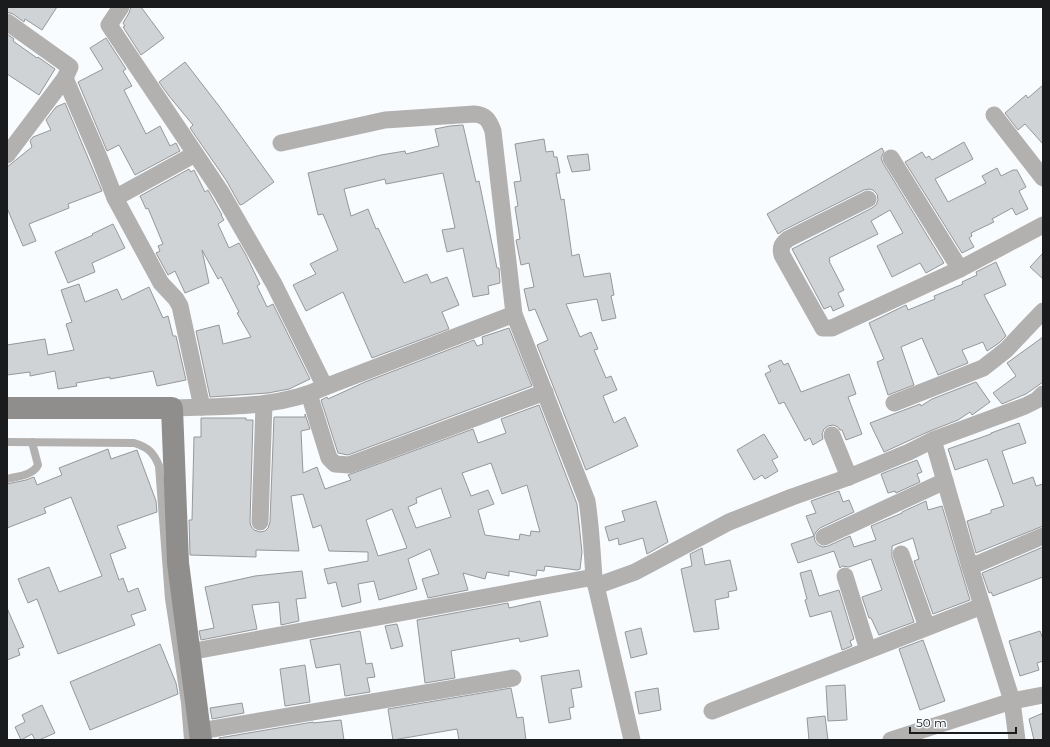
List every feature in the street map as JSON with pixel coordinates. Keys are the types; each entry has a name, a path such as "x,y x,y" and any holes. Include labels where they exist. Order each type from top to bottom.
{"street":[{"path":"121,7 109,25 221,192 274,284 325,387"},
{"path":"7,22 70,67 65,78 7,155"},
{"path":"65,78 99,157 114,198 161,283 176,299 180,306 202,407"},
{"path":"281,143 385,120 474,114 483,115 490,122 493,131 514,314 587,501 591,526 595,582 632,740"},
{"path":"994,115 1043,178"},
{"path":"114,198 195,154"},
{"path":"891,158 960,269"},
{"path":"868,199 788,239 782,244 780,250 782,255 823,328 832,328 960,269 1043,225"},
{"path":"894,403 983,368 1006,350 1043,311"},
{"path":"7,408 172,408 264,404 309,394 514,314"},
{"path":"309,394 329,458 335,464 349,465 545,392"},
{"path":"189,652 595,582 635,572 729,522 792,497 849,477 909,452 933,440 1025,406 1037,400 1043,394"},
{"path":"260,522 264,404"},
{"path":"172,408 178,563 189,652 196,737 512,678"},
{"path":"832,435 849,477"},
{"path":"933,440 970,567 1012,701 1017,740"},
{"path":"824,537 945,481"},
{"path":"970,567 1043,536"},
{"path":"901,554 927,627"},
{"path":"845,576 868,650"},
{"path":"712,711 982,606"},
{"path":"891,740 1012,701 1043,695"}],"lane":[{"path":"7,442 134,443 147,448 156,458 160,466 169,600 184,703 196,737"},
{"path":"7,479 35,470 38,465 32,442"}],"building":[{"path":"7,7 57,7 42,30 25,19 24,22 13,14 7,12"},
{"path":"131,7 141,7 164,38 141,55 123,27 125,26 123,23"},
{"path":"7,34 14,39 13,41 55,69 39,95 7,74"},
{"path":"106,38 126,69 123,71 132,86 124,90 146,134 160,126 170,146 176,143 180,151 135,175 119,145 107,151 78,82 103,69 90,48"},
{"path":"185,62 274,182 243,204 240,205 226,180 190,128 193,125 159,82"},
{"path":"1043,85 1043,144 1025,124 1018,130 1005,113 1026,95 1028,98"},
{"path":"65,103 102,191 68,204 69,208 29,224 36,241 23,246 7,208 7,167 32,147 30,141 33,137 51,130 46,120 56,107"},
{"path":"463,125 476,182 479,181 497,268 499,268 500,283 488,286 489,294 473,297 463,248 447,252 442,230 455,228 443,173 386,184 385,179 344,189 351,216 368,209 376,229 378,228 404,283 427,274 431,283 447,277 459,305 442,312 449,329 372,358 343,292 306,311 293,285 316,274 310,264 338,250 323,214 318,215 308,173 381,155 405,151 406,154 439,146 435,129"},
{"path":"544,139 546,152 553,151 554,157 557,157 560,173 556,173 561,200 564,199 572,256 579,254 584,277 610,273 614,295 611,296 616,318 602,321 597,299 566,304 580,337 591,332 598,349 594,350 606,378 611,376 617,390 603,396 614,423 625,417 638,446 586,470 537,345 548,340 535,309 529,311 524,289 534,287 529,263 521,265 516,240 520,239 515,207 518,206 514,182 521,181 515,144"},
{"path":"964,142 973,159 935,179 948,202 986,183 982,176 997,168 1001,176 1013,170 1017,170 1026,187 1019,191 1028,209 1016,215 1012,208 992,219 994,222 971,233 972,236 969,238 974,247 962,253 905,162 922,152 926,158 929,156 932,160"},
{"path":"882,148 884,152 881,158 883,163 944,263 926,273 920,263 892,277 877,246 903,233 890,210 871,221 878,234 829,258 829,261 844,290 838,293 844,306 833,311 831,306 824,309 792,249 872,208 876,205 878,200 877,194 873,190 864,190 778,234 767,214"},
{"path":"588,154 590,170 572,172 567,156"},
{"path":"189,169 191,172 194,170 205,192 208,190 222,215 224,220 218,224 229,248 239,243 246,255 260,284 257,286 267,307 273,304 310,379 289,389 268,393 210,397 196,331 219,325 223,344 251,337 237,313 239,312 221,277 218,279 202,250 209,283 185,293 175,271 168,275 156,253 160,251 158,246 163,244 148,208 146,209 140,196"},
{"path":"113,224 125,248 92,263 95,272 68,283 55,252 93,235 92,234"},
{"path":"1043,253 1043,279 1030,267"},
{"path":"996,262 1006,285 984,295 1006,336 987,351 983,342 962,350 968,363 938,375 922,338 901,347 914,385 888,395 877,362 884,359 869,323 906,305 908,310 935,299 934,296 963,284 962,282 977,275 976,272"},
{"path":"79,284 85,302 117,289 122,300 149,287 163,318 168,316 173,336 176,336 186,380 157,386 153,371 110,379 110,377 76,383 77,386 58,389 55,371 30,376 30,372 7,375 7,345 45,339 48,355 74,350 66,324 72,322 61,290"},
{"path":"509,328 532,386 348,455 338,453 321,400 327,397 328,399 365,382 474,340 477,346 483,344 482,337"},
{"path":"1043,337 1043,382 1026,394 1002,404 993,393 1016,376 1007,363"},
{"path":"781,360 784,365 788,363 801,392 849,374 856,394 848,397 862,434 846,440 842,430 833,425 824,429 822,434 823,439 813,445 810,438 805,441 784,402 779,404 765,374 771,371 768,366"},
{"path":"976,382 990,402 972,415 970,412 958,420 884,452 870,423 920,404 921,406 932,399"},
{"path":"539,405 577,504 582,552 580,569 577,570 545,566 544,571 537,570 536,576 509,571 509,576 487,572 485,579 463,573 468,590 428,598 422,579 439,574 430,549 408,559 417,589 379,600 374,581 358,584 361,602 342,607 336,582 328,584 324,569 368,561 368,552 329,551 321,525 313,528 303,494 291,496 299,551 256,550 256,557 190,555 189,520 192,520 194,437 201,437 201,418 246,418 246,420 253,420 250,522 254,530 260,532 265,531 268,528 270,522 274,417 305,417 305,414 310,429 301,431 303,473 317,467 325,489 351,480 348,475 473,429 478,443 506,433 501,419","holes":["491,463 502,494 527,485 540,532 531,531 530,536 520,534 519,540 485,535 478,510 494,504 488,490 471,496 462,473","441,488 451,517 416,528 408,507 417,503 416,498","392,509 407,548 378,556 366,520"]},
{"path":"1019,423 1026,443 1002,451 1013,484 1033,477 1036,486 1043,484 1043,526 976,553 967,521 991,513 991,510 1004,506 987,459 955,470 948,449"},
{"path":"764,434 778,457 772,460 778,471 765,479 762,475 754,480 737,450"},
{"path":"108,449 111,459 137,450 156,501 157,512 117,526 126,548 110,554 119,580 123,578 128,592 138,588 146,610 131,615 135,625 58,654 37,599 28,603 18,579 49,567 59,592 102,576 71,497 44,508 46,513 7,528 7,484 34,477 37,485 62,475 59,468"},
{"path":"917,460 922,472 917,474 920,482 896,493 895,491 888,493 881,474"},
{"path":"839,491 843,502 849,500 854,512 820,528 814,536 806,516 816,513 811,501"},
{"path":"656,501 668,542 647,554 643,538 619,545 618,538 609,541 605,527 625,521 622,511"},
{"path":"926,501 928,510 942,506 970,600 933,614 914,561 919,559 913,538 892,546 892,557 914,622 879,635 871,618 869,618 862,597 882,590 871,559 849,567 842,566 840,568 834,551 798,563 791,544 814,536 818,545 823,547 850,536 854,547 876,540 871,526"},
{"path":"1043,547 1043,577 993,596 991,592 989,593 982,573"},
{"path":"702,548 705,565 730,560 737,590 728,592 729,597 715,600 719,629 694,632 681,569 692,566 690,554"},
{"path":"811,570 819,596 839,590 854,639 850,641 852,646 842,650 831,611 810,617 800,573"},
{"path":"302,571 306,598 296,599 299,621 281,625 279,602 252,605 257,629 201,640 199,631 214,628 205,587 255,576"},
{"path":"540,601 548,636 520,642 519,638 451,651 455,678 425,683 417,620 508,603 509,608"},
{"path":"7,608 24,647 18,649 20,655 7,660"},
{"path":"397,624 403,646 391,649 385,626"},
{"path":"641,628 647,654 631,658 625,632"},
{"path":"360,631 366,664 372,663 375,677 367,678 370,692 345,696 340,664 316,668 310,640"},
{"path":"1040,631 1043,639 1043,661 1037,663 1039,670 1020,676 1009,641"},
{"path":"923,640 945,701 920,710 899,649"},
{"path":"160,644 176,683 178,694 90,730 70,682"},
{"path":"305,665 310,702 285,706 280,669"},
{"path":"579,670 582,687 571,689 574,707 569,708 571,719 549,723 541,676"},
{"path":"845,685 847,720 828,721 826,686"},
{"path":"511,688 517,718 523,717 526,740 459,740 457,729 393,740 388,709"},
{"path":"658,688 661,710 639,714 635,692"},
{"path":"242,703 244,713 212,719 210,708"},
{"path":"42,705 55,733 39,740 35,740 32,734 21,740 15,727 25,722 22,715"},
{"path":"1043,713 1043,740 1034,740 1029,719"},
{"path":"825,716 828,740 809,740 807,718"},
{"path":"341,720 344,740 220,740 219,738 313,722"}]}
